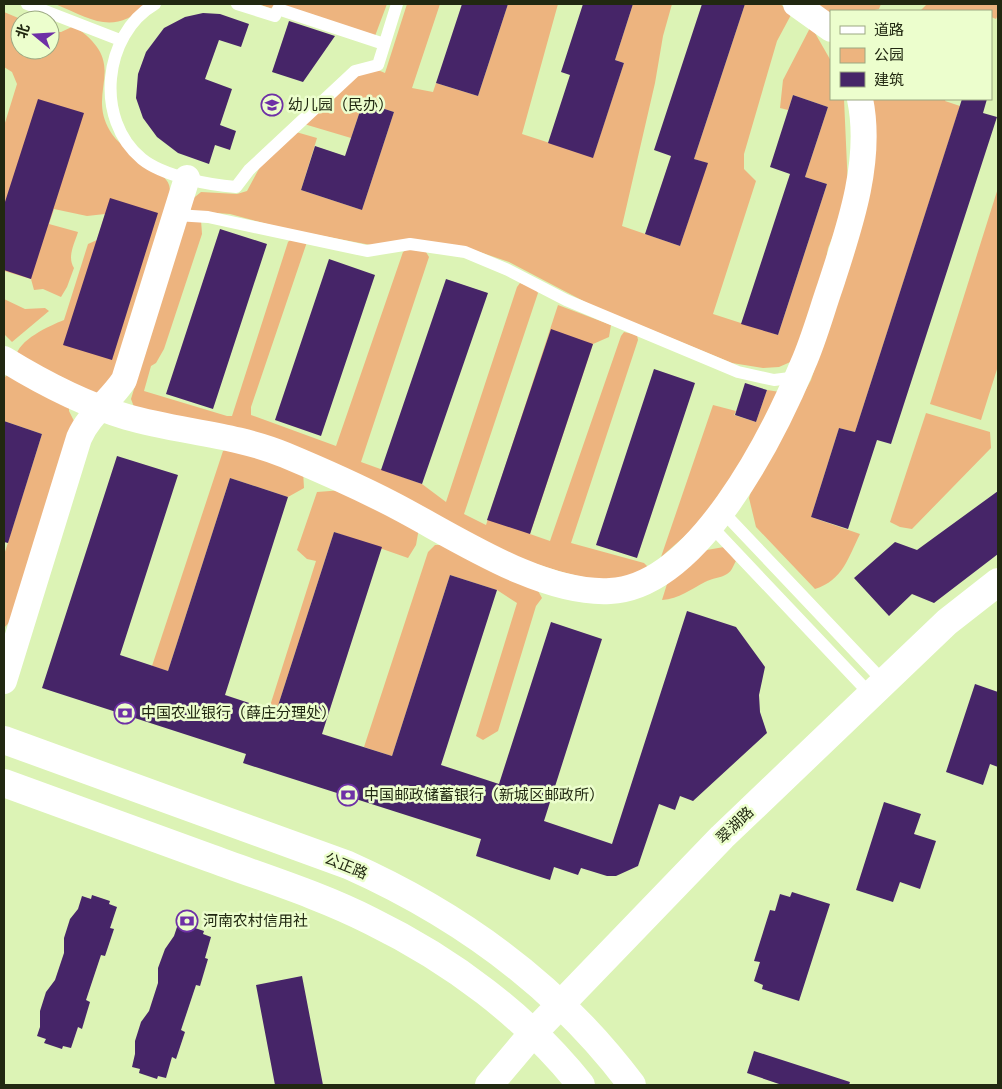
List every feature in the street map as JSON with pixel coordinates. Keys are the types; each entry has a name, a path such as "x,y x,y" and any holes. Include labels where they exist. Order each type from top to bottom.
{"main road":[{"name":"翠湖路","path":"489,1085 560,1004 722,837 947,622 998,582"},
{"name":"公正路","path":"4,740 348,865 396,887 478,936 516,964 588,1030 632,1085"},
{"path":"4,782 318,897 372,921 418,947 470,981 533,1033 581,1085"}],"street":[{"path":"796,4 830,28"},
{"path":"4,359 58,392 128,418 237,439 279,453 346,480 533,577 587,591 612,591 633,588 655,578 673,566 717,519 750,470 798,377 850,226 860,185 862,139 860,100"},
{"path":"4,681 78,438 85,423 115,394 124,380 187,178"}],"lane":[{"path":"27,4 120,40"},
{"path":"155,4 132,21 120,40 110,89 114,115 123,137 142,159 161,170 187,178 236,187 249,170 355,71 378,65 397,4"},
{"path":"237,4 276,16 278,9 384,44"},
{"path":"176,215 208,217 367,251 410,244 465,252 508,270 566,300 738,372 774,380 798,377"},
{"path":"717,519 878,688"},
{"path":"717,519 878,688"}],"green space":[{"path":"55,4 149,4 124,20 103,22"},
{"path":"258,4 387,4 375,36 278,7 270,8"},
{"path":"407,4 440,4 412,88 433,92 436,83 478,96 508,4 558,4 522,134 593,157 624,63 615,60 633,4 672,4 663,36 655,83 622,226 680,246 707,163 694,159 745,4 780,4 792,13 777,41 744,154 744,169 756,181 713,314 778,335 827,184 805,177 828,107 793,95 788,110 780,108 783,80 811,26 830,59 830,100 844,100 848,188 838,224 828,248 820,296 795,360 779,367 763,368 732,363 591,305 509,262 465,247 376,246 286,229 230,214 191,211 190,201 201,192 237,194 247,191 261,165 296,132 317,138 301,190 362,210 394,112 363,102 351,138 304,124 354,78 373,68 385,73"},
{"path":"806,4 881,4 879,9 874,10 830,10 830,16"},
{"path":"927,4 998,4 996,19 992,17 992,10 921,10"},
{"path":"4,12 10,15 10,60 60,60 60,32 74,26 91,40 101,53 104,65 102,102 104,116 110,131 123,145 161,174 169,186 170,195 116,373 97,396 16,357 22,345 28,339 64,320 88,244 97,240 105,214 87,216 54,209 49,224 78,232 71,255 74,268 61,297 43,289 34,290 31,279 4,271 4,126 17,84 12,72 4,67"},
{"path":"869,100 946,100 960,106 855,432 839,428 811,517 860,534 844,567 832,580 815,589 756,527 749,498 752,488 811,380 866,208"},
{"path":"998,188 998,366 981,420 930,404"},
{"path":"201,220 202,234 164,349 156,363 151,366 144,391 232,416 288,242 290,240 307,242 251,407 251,415 336,446 403,252 408,249 426,252 429,257 361,462 422,484 446,502 517,287 520,283 535,288 538,293 464,514 486,525 558,305 611,325 609,337 593,344 530,534 550,541 621,336 624,332 637,335 638,340 571,543 644,563 652,571 620,579 590,578 530,562 134,407 131,399 185,221"},
{"path":"4,299 25,309 45,308 49,311 12,342 4,334"},
{"path":"7,375 69,403 69,411 74,421 15,616 4,628 4,555 42,434 4,421 4,378"},
{"path":"767,390 780,392 717,508 661,557 713,405 736,411 734,415 756,422"},
{"path":"926,413 990,432 991,448 912,529 900,527 890,522"},
{"path":"235,446 303,471 304,488 288,497 230,478 168,671 152,666 223,451"},
{"path":"343,490 419,528 416,545 408,558 334,532 276,712 269,709 316,561 307,559 297,550 317,492"},
{"path":"435,545 446,545 537,589 542,598 536,606 498,731 483,740 476,736 517,603 497,590 450,575 392,756 364,747 428,552"},
{"path":"724,547 736,561 729,573 708,581 679,596 662,600 667,584 701,551"}],"building":[{"path":"462,4 508,4 478,96 436,83"},
{"path":"583,4 633,4 615,60 624,63 593,158 548,143 570,75 561,72"},
{"path":"702,4 745,4 694,159 708,163 680,246 645,234 671,156 654,150"},
{"path":"203,13 220,14 249,24 241,47 219,40 205,79 232,89 220,125 236,131 230,150 215,145 209,164 178,153 157,137 143,118 136,98 138,74 146,52 164,28 185,17"},
{"path":"289,21 335,36 303,82 272,72"},
{"path":"793,95 828,107 805,177 827,184 778,335 741,324 790,174 770,167"},
{"path":"38,99 84,113 31,279 4,270 4,205"},
{"path":"962,100 987,100 983,113 997,117 891,444 877,440 848,529 811,517 839,428 855,432"},
{"path":"363,102 394,112 362,210 301,190 315,146 345,156"},
{"path":"110,198 158,213 112,360 63,345"},
{"path":"220,229 267,244 213,409 166,394"},
{"path":"329,259 375,275 321,436 275,420"},
{"path":"446,279 488,293 422,484 381,470"},
{"path":"551,329 593,344 530,534 487,520"},
{"path":"654,369 695,383 637,558 596,545"},
{"path":"745,383 767,390 756,422 735,415"},
{"path":"4,421 42,434 8,543 4,542"},
{"path":"117,456 178,475 120,655 168,671 230,478 288,497 225,695 276,712 334,532 382,547 322,734 392,756 450,575 497,590 441,765 499,784 551,622 602,639 544,821 612,844 687,611 736,627 765,667 759,695 760,712 767,733 693,801 680,796 675,810 659,804 638,866 616,876 607,876 581,868 578,875 554,867 550,880 476,856 481,839 243,763 246,754 42,688"},
{"path":"998,491 998,554 934,603 912,594 889,616 854,578 895,542 917,550"},
{"path":"975,684 998,692 998,767 990,764 983,785 946,772"},
{"path":"884,802 921,814 914,834 936,841 920,889 900,882 893,902 856,890"},
{"path":"792,892 830,904 799,1001 762,989 763,985 754,981 760,962 754,961 770,910 775,911 780,894 790,897"},
{"path":"92,895 110,901 109,904 117,907 110,928 114,929 105,956 101,955 86,1000 90,1002 82,1029 78,1027 71,1048 63,1046 62,1049 44,1043 46,1039 37,1036 40,1027 40,1011 46,992 55,980 64,953 64,938 70,919 78,909 82,896 91,899"},
{"path":"186,925 204,931 203,934 211,937 205,958 208,959 200,986 196,985 181,1030 185,1032 176,1059 172,1057 166,1078 158,1076 157,1079 139,1073 140,1069 132,1067 135,1041 141,1022 149,1011 158,983 158,968 165,949 174,936 177,927 185,929"},
{"path":"302,976 323,1085 275,1085 256,985"},
{"path":"754,1051 850,1082 849,1085 782,1085 747,1073"}],"place":[{"name":"幼儿园（民办）","path":"272,105"},
{"name":"中国农业银行（薛庄分理处）","path":"125,713"},
{"name":"中国邮政储蓄银行（新城区邮政所）","path":"348,795"},
{"name":"河南农村信用社","path":"187,921"}]}
